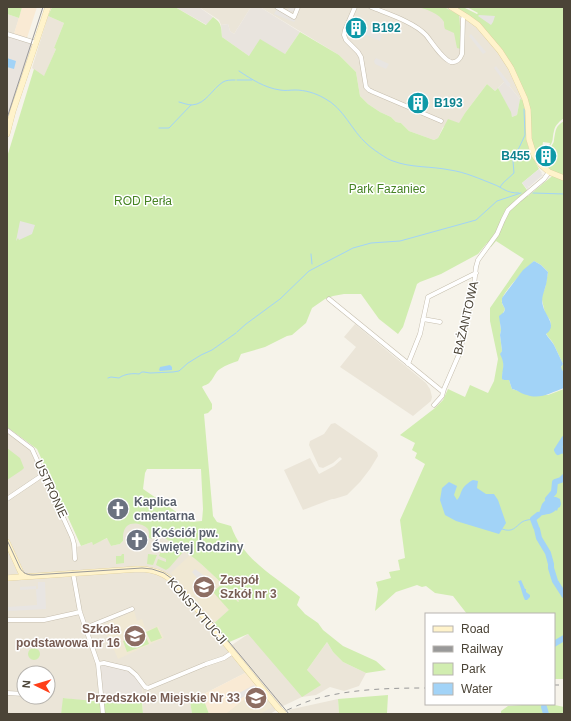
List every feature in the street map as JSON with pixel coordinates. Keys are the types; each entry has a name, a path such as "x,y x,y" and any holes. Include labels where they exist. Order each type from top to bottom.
{"street":[{"path":"7,134 48,7"},
{"path":"277,7 294,17 298,7"},
{"path":"355,7 344,35 346,40 361,57 366,87 374,92 441,121"},
{"path":"371,7 417,27 444,58 452,62 458,61 462,54 464,15"},
{"path":"451,7 478,25 500,51 510,68 526,103 528,110 529,139 532,150 541,165 549,172 562,177"},
{"path":"7,34 36,43"},
{"name":"BAŻANTOWA","path":"434,405 442,396 462,347 478,260 497,234 506,214 519,200 544,179 549,172"},
{"name":"BAŻANTOWA","path":"408,364 418,339 428,297 476,273"},
{"path":"329,299 443,392"},
{"path":"423,319 440,322"},
{"name":"USTRONIE","path":"7,430 32,449 72,537 75,558"},
{"path":"7,499 44,474"},
{"path":"7,542 23,577"},
{"name":"KONSTYTUCJI","path":"7,578 138,568 163,574 182,590 284,714"},
{"path":"73,573 80,612 98,664 103,714"},
{"path":"85,628 132,609"},
{"path":"7,620 44,620 80,612"},
{"path":"98,664 104,663 129,669 145,687 148,688 224,658 233,652"}],"shaded area":[{"path":"22,7 37,7 27,38 14,34"},
{"path":"175,7 199,7 213,17 207,25"},
{"path":"199,7 251,7 234,34 230,31 228,24 221,25 219,20"},
{"path":"251,7 260,7 300,32 285,54 249,56 222,37 221,25 228,24 230,31 234,34"},
{"path":"260,7 451,7 474,21 511,68 523,100 520,99 505,81 495,91 487,84 465,113 459,124 443,127 438,138 434,140 409,131 401,123 396,122 391,117 368,104 360,96 356,72 339,55"},
{"path":"278,7 287,11 289,8 287,7 297,7 295,12 290,11 289,13 296,18 294,22 274,14"},
{"path":"7,14 19,18 14,34 7,31"},
{"path":"48,16 64,23 54,48 56,49 44,77 32,68"},
{"path":"478,16 495,16 491,25"},
{"path":"360,25 382,35 380,41 362,33"},
{"path":"7,34 36,43 7,134"},
{"path":"471,34 486,52 483,54 469,36"},
{"path":"376,58 389,64 386,69 375,64 374,61"},
{"path":"496,66 511,85 508,87 494,68"},
{"path":"505,81 520,99 517,115 512,117 498,88"},
{"path":"539,169 543,175 529,187 527,185 529,188 527,189 522,183"},
{"path":"20,221 35,225 32,234 19,240 18,238 16,241"},
{"path":"355,324 426,383 430,389 432,397 431,401 413,416 340,367 356,347 344,337"},
{"path":"335,423 377,452 378,456 360,482 347,495 303,510 284,470 310,458 319,474 334,466 342,459 340,457 333,463 323,468 319,467 309,445 310,441 324,434 331,424"},
{"path":"7,430 32,449 75,547 92,542 93,544 108,538 111,546 120,544 123,541 110,515 114,504 192,556 239,601 211,626 229,647 248,634 307,670 327,642 333,652 343,662 366,673 359,686 344,691 330,687 316,695 302,697 270,714 226,714 245,673 190,701 192,714 143,714 142,683 102,703 64,698 61,714 7,714"},
{"name":"Zespół Szkół nr 3","path":"190,555 211,573 239,601 214,623 171,573"},
{"path":"195,569 213,582 206,589 192,572"},
{"path":"38,582 45,582 46,609 8,611 8,607 37,605 36,589 38,589"},
{"path":"36,586 36,589 20,590 20,587"},
{"name":"Szkoła podstawowa nr 16","path":"134,611 137,621 142,619 146,631 158,626 164,638 118,659 106,634 109,633 105,624"},
{"path":"98,664 129,669 142,683 142,700 127,698 126,704 102,703"},
{"path":"245,673 259,688 226,714 209,714 202,695"},
{"path":"254,685 256,689 231,704 226,695 235,691 237,694"},
{"name":"Przedszkole Miejskie Nr 33","path":"259,688 272,707 260,714 226,714"},
{"path":"338,699 339,714 291,714 288,710"}],"green space":[{"path":"7,7 22,7 19,18 7,14"},
{"path":"52,7 175,7 206,25 213,17 220,23 222,37 249,56 260,39 285,54 300,32 339,55 356,72 360,96 368,104 391,117 396,122 401,123 409,131 434,140 438,138 448,119 459,123 487,84 495,91 498,88 511,112 512,117 517,115 520,99 523,100 526,115 526,139 530,152 539,169 522,183 527,190 525,193 528,196 552,176 564,180 564,372 561,370 563,364 553,343 546,333 551,326 550,320 545,313 542,295 548,272 534,261 503,296 502,304 505,309 500,323 501,354 504,364 502,376 504,380 509,380 512,389 519,391 548,395 564,389 564,679 555,679 555,613 466,613 453,596 435,593 426,586 422,587 417,585 396,592 375,611 378,589 376,582 391,578 389,572 400,570 398,560 405,558 400,520 425,464 415,458 417,453 412,450 415,443 400,435 435,408 443,400 448,389 465,397 470,385 488,393 494,381 498,359 490,321 490,308 524,259 496,241 491,247 487,243 478,254 441,274 417,284 403,327 398,334 379,319 361,294 344,294 333,296 325,299 312,308 306,323 292,335 265,347 241,354 238,361 220,369 209,383 202,387 212,404 212,409 208,413 204,414 213,516 217,522 231,526 236,538 251,558 269,574 300,597 297,605 305,614 318,623 323,630 343,646 376,661 386,670 366,673 343,662 333,652 327,642 307,670 321,685 302,697 248,634 227,643 211,626 229,610 213,592 222,584 203,566 180,548 183,552 169,568 166,570 156,565 158,559 166,562 166,559 159,556 160,553 168,553 168,543 177,549 178,547 153,530 152,539 149,538 148,529 135,523 129,524 126,528 123,541 120,544 111,546 107,538 93,545 92,542 81,546 37,449 7,427 7,157 34,69 44,76 56,49 54,48 64,23 48,16","holes":["147,469 201,469 203,509 202,521 191,522 143,489","222,584 239,601 238,602"]},
{"path":"418,7 444,7 459,15 461,26 461,49 457,48 454,33 445,29 442,19 432,12"},
{"path":"452,7 463,7 477,14 478,13 467,7 564,7 564,118 555,127 551,145 549,147 550,143 543,142 542,149 548,152 548,155 545,154 544,157 548,159 545,167 542,165 530,144 528,111 511,68 478,24"},
{"path":"564,121 564,176 546,168 549,161 550,149 554,143 556,129"},
{"path":"7,448 20,458 24,468 7,480"},
{"path":"124,554 124,563 116,564 116,556 121,556"},
{"path":"148,554 157,555 153,565 147,564"},
{"path":"157,627 162,638 151,642 146,632"},
{"path":"144,632 149,644 127,652 123,641"},
{"path":"34,648 38,650 40,654 38,658 34,660 30,658 28,654 30,650"},
{"path":"202,695 209,714 192,714 190,701"},
{"path":"388,695 387,713 339,714 338,699"},
{"path":"63,698 125,704 126,698 142,700 143,714 61,714"},
{"path":"555,705 564,707 564,714 501,714 501,711 508,706"}],"water":[{"path":"7,58 16,61 14,69 7,67"},
{"path":"534,261 548,272 542,299 544,310 551,324 549,331 546,334 563,364 561,367 564,372 564,388 537,397 512,389 509,380 502,379 503,364 500,354 502,351 499,316 505,309 502,303 502,298 523,270"},
{"path":"170,365 172,370 159,370 160,367"},
{"path":"473,480 478,481 477,488 486,494 494,494 498,500 506,523 499,534 456,521 445,515 440,500 442,488 449,482 457,486 454,495 457,500 464,487"},
{"path":"550,492 553,494 553,497 560,499 560,507 557,511 556,510 542,515 532,520 532,518 539,513 542,504 549,496"},
{"path":"521,580 526,592 530,595 527,600 524,598 519,581"}],"waterway":[{"path":"239,71 253,80 274,89 306,91 314,93 331,102 337,107 367,144 391,160 407,165 461,172 508,191 519,193"},
{"path":"179,102 190,105 197,104 205,99 223,82 227,80 235,80"},
{"path":"237,80 252,80"},
{"path":"159,128 169,128 191,105"},
{"path":"500,187 514,173 514,154 519,148 525,135 524,109"},
{"path":"237,332 280,299 309,271 353,248 371,243 400,241 476,220 497,201 521,193"},
{"path":"533,193 564,194"},
{"path":"311,254 312,264"},
{"path":"108,378 119,378 142,372 150,373 179,371 188,363 212,350 236,333"},
{"path":"564,439 557,450 558,452 562,450 564,451"},
{"path":"548,499 554,492 555,482 564,477"},
{"path":"538,515 533,519 539,538 548,553 555,581 564,595"},
{"path":"502,529 511,530 523,521 532,519"},
{"path":"555,643 564,638"},
{"path":"544,707 546,714"}],"tram line":[{"path":"7,118 43,7"},
{"path":"7,540 20,568 29,575 142,568 152,569 164,573 175,581 194,604 215,625 289,714"}],"railway":[{"path":"555,685 564,685"},
{"path":"278,714 315,699 342,693 384,689 425,688"}],"place":[{"name":"B192","path":"356,28"},
{"name":"B193","path":"418,103"},
{"name":"B455","path":"546,156"},
{"name":"Kaplica cmentarna","path":"118,509"},
{"name":"Kościół pw. Świętej Rodziny","path":"137,540"},
{"name":"Zespół Szkół nr 3","path":"204,587"},
{"name":"Szkoła podstawowa nr 16","path":"135,636"},
{"name":"Przedszkole Miejskie Nr 33","path":"256,698"}],"park label":[{"name":"Park Fazaniec","path":"387,189"},
{"name":"ROD Perła","path":"143,201"}]}
